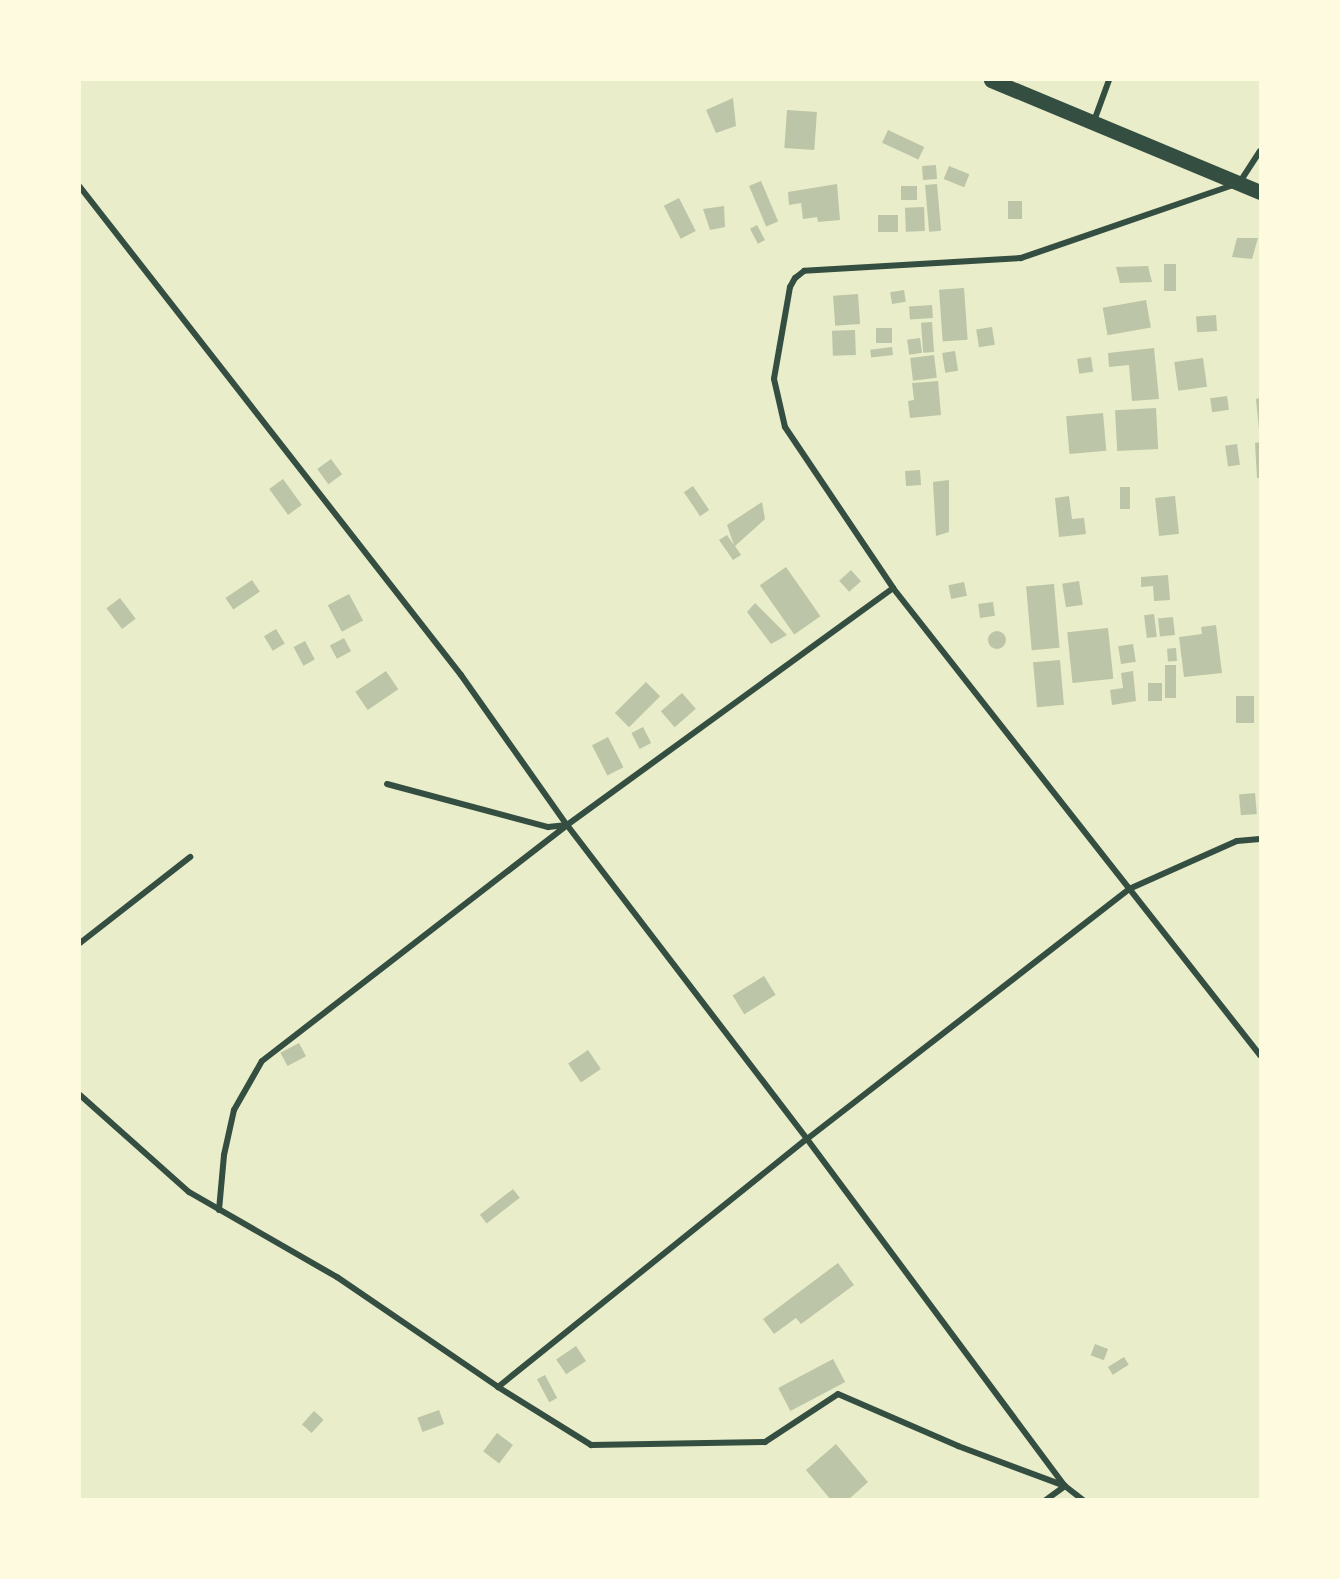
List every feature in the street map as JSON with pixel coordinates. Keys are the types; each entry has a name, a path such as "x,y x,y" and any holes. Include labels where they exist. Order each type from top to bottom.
{"main road":[{"path":"991,80 1260,192"}],"street":[{"path":"1093,123 1109,80"},
{"path":"1260,151 1239,183 1021,258 804,271 795,278 790,287 774,379 785,427 893,588 1260,1055"},
{"path":"80,187 461,675 567,825 807,1139 1065,1486 1083,1500"},
{"path":"219,1210 224,1155 234,1110 262,1061 567,825 893,588"},
{"path":"387,784 548,827 567,825"},
{"path":"498,1387 807,1139 1129,889 1237,842 1260,839"},
{"path":"80,943 190,857"},
{"path":"80,1095 189,1192 337,1277 498,1387 591,1445 765,1442 838,1395 958,1446 1065,1486"},
{"path":"1046,1500 1065,1486"}],"building":[{"path":"733,98 736,126 716,133 706,110"},
{"path":"787,110 817,112 814,150 784,148"},
{"path":"888,130 924,147 918,160 882,143"},
{"path":"936,165 937,179 923,180 922,166"},
{"path":"949,166 969,174 964,187 944,179"},
{"path":"761,181 778,222 766,227 749,186"},
{"path":"837,184 840,220 818,222 817,217 803,219 801,203 789,205 788,192"},
{"path":"937,184 941,231 929,232 925,185"},
{"path":"901,186 917,186 917,200 901,200"},
{"path":"679,198 696,231 681,239 664,206"},
{"path":"1008,201 1022,201 1022,219 1008,219"},
{"path":"724,206 725,227 710,230 703,209"},
{"path":"924,207 925,231 906,232 905,208"},
{"path":"878,215 898,215 898,232 878,232"},
{"path":"757,225 765,240 758,244 750,229"},
{"path":"1237,238 1258,238 1252,259 1232,257"},
{"path":"1164,264 1176,264 1176,291 1164,291"},
{"path":"1148,266 1152,282 1120,283 1116,267"},
{"path":"964,288 968,340 943,342 939,290"},
{"path":"904,290 906,302 892,304 890,292"},
{"path":"858,294 860,324 835,326 833,296"},
{"path":"1146,300 1151,328 1108,335 1103,308"},
{"path":"932,305 933,318 910,320 909,307"},
{"path":"1216,315 1217,331 1197,332 1196,316"},
{"path":"932,322 934,352 923,353 921,323"},
{"path":"992,327 995,345 979,347 976,330"},
{"path":"876,328 892,328 892,343 876,343"},
{"path":"855,330 856,355 833,356 832,331"},
{"path":"920,338 922,353 909,355 907,340"},
{"path":"892,347 893,355 871,358 870,350"},
{"path":"1154,348 1159,399 1132,401 1129,365 1109,367 1108,353"},
{"path":"955,351 958,371 945,373 942,353"},
{"path":"934,355 937,378 913,381 910,358"},
{"path":"1091,357 1093,372 1079,374 1077,359"},
{"path":"1203,358 1207,387 1178,391 1174,362"},
{"path":"938,381 941,415 910,418 908,401 914,400 912,383"},
{"path":"1227,396 1229,410 1212,412 1210,398"},
{"path":"1260,398 1260,429 1259,429 1256,399"},
{"path":"1156,408 1158,449 1117,451 1115,410"},
{"path":"1103,413 1106,451 1069,454 1066,416"},
{"path":"1260,442 1260,478 1257,478 1255,443"},
{"path":"1237,444 1240,465 1228,466 1225,446"},
{"path":"331,459 342,474 328,484 317,469"},
{"path":"920,470 921,485 906,486 905,471"},
{"path":"283,479 302,505 288,515 269,489"},
{"path":"949,480 949,532 936,536 933,482"},
{"path":"693,486 709,510 700,516 684,492"},
{"path":"1120,487 1130,487 1130,509 1120,509"},
{"path":"1069,496 1072,519 1084,518 1086,534 1059,537 1055,498"},
{"path":"1175,496 1179,534 1159,536 1155,498"},
{"path":"762,502 765,519 735,546 741,555 733,560 719,540 727,535 734,545 727,525"},
{"path":"786,567 820,616 794,635 760,585"},
{"path":"851,570 861,581 849,592 839,581"},
{"path":"1168,575 1170,600 1154,601 1153,586 1141,587 1141,577"},
{"path":"252,580 260,592 233,610 225,598"},
{"path":"1079,581 1083,605 1066,607 1062,584"},
{"path":"964,582 967,596 951,599 948,585"},
{"path":"1054,584 1060,648 1032,650 1026,586"},
{"path":"349,594 363,620 342,632 328,605"},
{"path":"120,598 136,619 122,629 106,608"},
{"path":"993,602 995,616 980,618 978,604"},
{"path":"755,603 787,635 771,644 747,612"},
{"path":"1154,614 1157,637 1147,638 1144,615"},
{"path":"1173,617 1175,635 1160,636 1158,619"},
{"path":"1216,625 1222,673 1184,677 1179,637 1202,634 1201,627"},
{"path":"1108,628 1113,679 1073,683 1067,632"},
{"path":"276,629 285,644 273,651 264,636"},
{"path":"997,631 1003,634 1006,640 1003,646 997,649 991,646 988,640 991,634"},
{"path":"344,638 351,651 337,659 330,646"},
{"path":"305,641 315,660 303,666 294,647"},
{"path":"1133,644 1136,662 1121,664 1118,646"},
{"path":"1176,648 1177,661 1168,662 1167,649"},
{"path":"1060,660 1064,705 1037,707 1033,662"},
{"path":"1165,665 1176,665 1176,698 1165,698"},
{"path":"386,671 398,689 368,710 355,692"},
{"path":"1133,671 1136,701 1112,705 1110,690 1123,688 1121,673"},
{"path":"646,682 660,696 629,727 615,713"},
{"path":"1148,683 1162,683 1162,701 1148,701"},
{"path":"682,693 696,709 675,727 661,711"},
{"path":"1236,696 1254,696 1254,723 1236,723"},
{"path":"643,727 651,743 640,749 631,733"},
{"path":"608,737 623,767 607,775 592,745"},
{"path":"1255,793 1257,814 1241,815 1239,794"},
{"path":"764,976 776,995 744,1014 733,996"},
{"path":"299,1043 306,1056 288,1066 280,1053"},
{"path":"588,1050 601,1069 581,1082 568,1063"},
{"path":"513,1189 520,1198 487,1224 480,1215"},
{"path":"838,1263 854,1285 801,1324 796,1318 774,1334 763,1319"},
{"path":"1095,1344 1108,1349 1104,1360 1091,1355"},
{"path":"576,1346 586,1361 566,1374 556,1359"},
{"path":"1124,1357 1129,1365 1113,1375 1108,1367"},
{"path":"833,1359 845,1382 790,1411 778,1388"},
{"path":"545,1375 557,1398 549,1402 537,1379"},
{"path":"439,1410 444,1424 423,1432 417,1418"},
{"path":"314,1411 324,1420 312,1433 302,1424"},
{"path":"497,1433 513,1445 499,1463 483,1451"},
{"path":"836,1444 868,1482 848,1500 831,1500 806,1470"}]}
